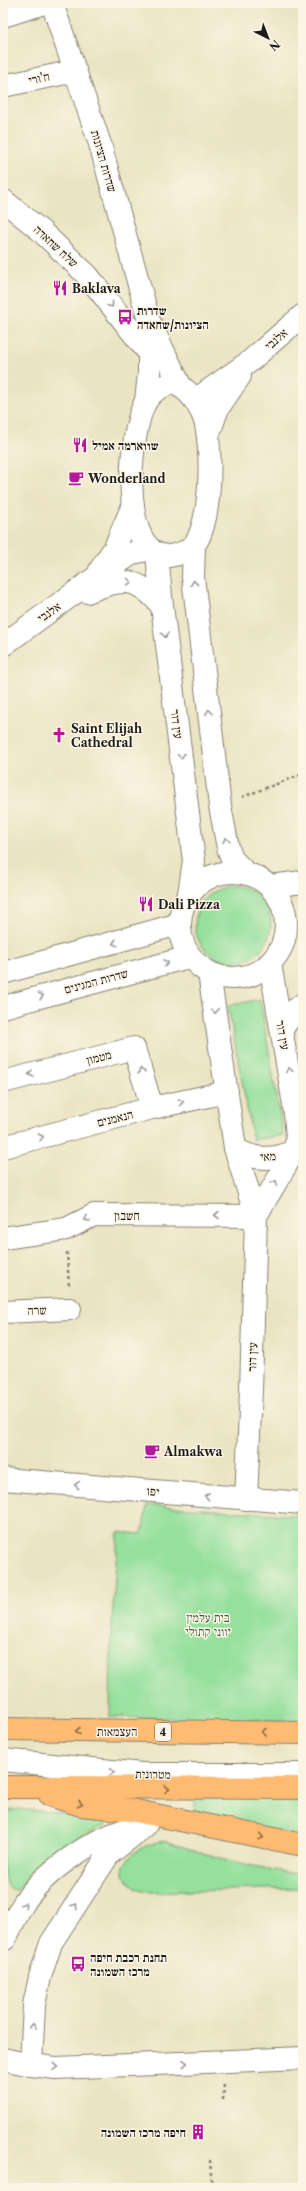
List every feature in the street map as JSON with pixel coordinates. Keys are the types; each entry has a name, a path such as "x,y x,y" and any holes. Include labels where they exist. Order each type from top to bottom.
{"highway":[{"name":"העצמאות","path":"3,1729 303,1733"},
{"path":"3,1787 30,1789 303,1788"},
{"path":"30,1789 81,1805 131,1810 303,1845"}],"street":[{"path":"3,16 44,3"},
{"name":"שדרות הציונות","path":"52,3 100,144 149,321 187,393 203,417 208,436"},
{"name":"ח'ורי","path":"3,86 75,70"},
{"name":"שלח שחאדה","path":"3,200 41,231 88,276 149,353"},
{"name":"אלנבי","path":"187,393 249,362 303,316"},
{"name":"שדרות הציונות","path":"149,321 146,401 135,438 132,477 133,504 138,531 153,552"},
{"name":"אלנבי","path":"208,436 221,403 249,362"},
{"path":"146,401 153,392 163,385 173,383 187,393"},
{"path":"208,436 207,508 204,521 194,545 193,577 220,806 228,848 232,859 246,873"},
{"name":"אלנבי","path":"95,578 115,548 133,504"},
{"name":"אלנבי","path":"3,645 66,601 95,578 133,553 153,552 169,556 179,554 194,545"},
{"name":"עין דור","path":"153,552 162,606 194,861 189,894"},
{"path":"66,601 107,584 122,581 137,584 149,591 162,606"},
{"path":"230,871 246,873 259,878 270,886 279,898 284,910 295,921 284,939 279,952 270,962 257,972 241,978 225,978 209,973 189,957 181,940 179,924 182,908 189,894 200,882 214,874 230,871"},
{"path":"270,886 303,882"},
{"path":"3,973 179,924"},
{"name":"שדרות המגינים","path":"3,1007 189,957"},
{"name":"עין דור","path":"256,1216 299,1150 296,1120 282,1029 275,997 270,962"},
{"name":"עין דור","path":"209,973 235,1148 256,1216 246,1499"},
{"path":"275,997 303,990"},
{"path":"282,1029 296,1009 303,1004"},
{"name":"מטמון","path":"3,1082 134,1048 152,1108"},
{"name":"הנאמנים","path":"3,1146 152,1108 227,1092"},
{"name":"מאי","path":"235,1148 244,1154 259,1158 282,1156 299,1150"},
{"name":"חשבון","path":"3,1238 66,1229 94,1215 256,1216"},
{"name":"שרה","path":"3,1312 70,1309"},
{"name":"יפו","path":"3,1479 303,1503"},
{"name":"מטרונית","path":"3,1750 168,1761 303,1760"},
{"name":"מטרונית","path":"3,1760 142,1774 303,1774"},
{"path":"4,1946 23,1905 51,1873 71,1858 93,1844 122,1831 146,1825 189,1823"},
{"path":"31,2065 34,2005 40,1977 51,1943 108,1854 146,1825"},
{"path":"3,1912 4,1946"},
{"path":"3,2059 31,2065 84,2068 303,2058"}],"path":[{"path":"220,806 303,774"},
{"path":"66,1229 70,1309"},
{"path":"223,2100 224,2077"},
{"path":"210,2160 212,2188"}],"green space":[{"path":"233,886 247,889 260,897 268,910 271,924 268,938 260,951 247,959 233,962 219,959 206,951 198,938 195,924 198,910 206,897 219,889"},
{"path":"260,999 283,1135 253,1140 228,1006"},
{"name":"בית עלמין יווני קתולי","path":"147,1505 303,1516 303,1721 110,1717 111,1639 118,1532 142,1534"},
{"path":"303,1796 303,1836 195,1818 195,1799"},
{"path":"19,1809 68,1814 101,1820 105,1821 106,1825 76,1839 59,1850 41,1865 17,1890 13,1890 6,1884 3,1865 3,1812"},
{"path":"166,1841 234,1861 303,1875 303,1888 151,1892 135,1888 123,1875 127,1861 137,1850 152,1844"}],"place":[{"name":"Baklava","path":"60,288"},
{"name":"שדרות הציונות/שחאדה","path":"125,317"},
{"name":"שווארמה אמיל","path":"80,445"},
{"name":"Wonderland","path":"76,478"},
{"name":"Saint Elijah Cathedral","path":"59,735"},
{"name":"Dali Pizza","path":"146,904"},
{"name":"Almakwa","path":"152,1451"},
{"name":"תחנת רכבת חיפה מרכז השמונה","path":"78,1964"},
{"name":"חיפה מרכז השמונה","path":"198,2132"}]}
